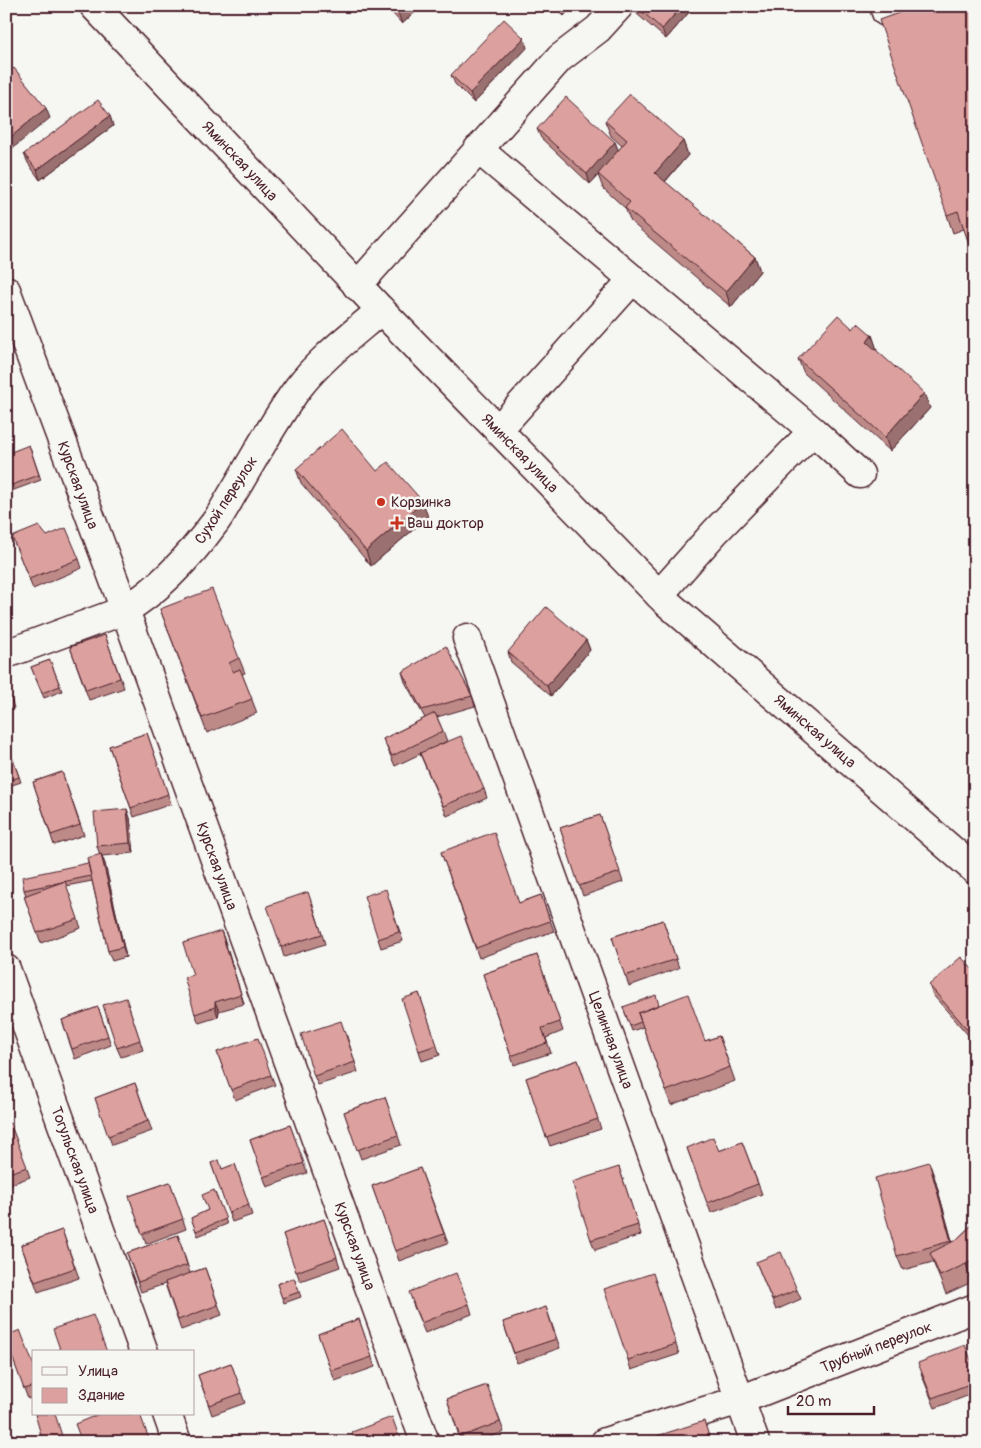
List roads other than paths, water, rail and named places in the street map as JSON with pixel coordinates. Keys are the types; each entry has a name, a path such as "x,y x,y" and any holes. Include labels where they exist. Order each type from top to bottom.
{"street":[{"name":"Яминская улица","path":"94,6 380,310 659,595 975,870"},
{"path":"357,286 560,58 598,29 619,6"},
{"path":"478,150 814,431 860,474"},
{"path":"498,430 633,279"},
{"name":"Курская улица","path":"6,290 125,610 425,1442"},
{"name":"Сухой переулок","path":"6,654 125,610 143,600 173,573 217,520 282,411 298,388 314,369 380,310"},
{"path":"659,595 715,532 814,431"},
{"name":"Целинная улица","path":"467,638 755,1442"},
{"name":"Тогульская улица","path":"6,969 143,1350"},
{"name":"Трубный переулок","path":"605,1442 740,1400 975,1308"},
{"path":"168,1416 177,1442"}],"place":[{"name":"Корзинка","path":"381,502"},
{"name":"Ваш доктор","path":"397,523"}]}
